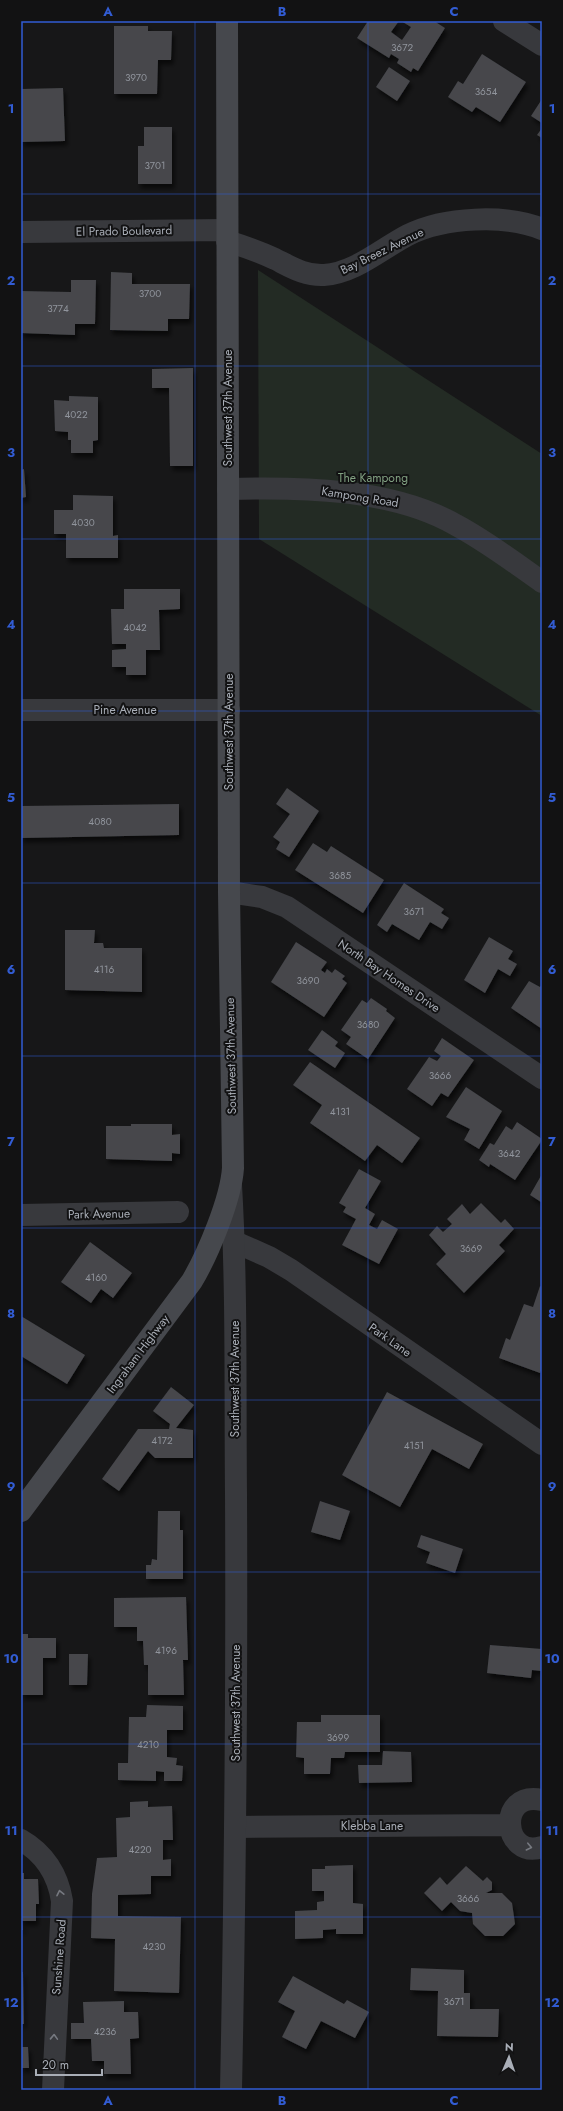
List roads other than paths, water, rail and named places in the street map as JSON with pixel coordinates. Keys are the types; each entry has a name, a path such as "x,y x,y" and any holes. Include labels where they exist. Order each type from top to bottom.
{"main road":[{"name":"Southwest 37th Avenue","path":"227,21 228,710 233,1168 231,1184"},
{"name":"Ingraham Highway","path":"21,1511 192,1281 205,1256 231,1184"}],"street":[{"path":"504,21 542,46"},
{"name":"Bay Breez Avenue","path":"227,235 299,271 323,275 333,274 359,264 410,234 431,228 473,220 490,219 517,222 542,229"},
{"name":"El Prado Boulevard","path":"21,232 227,235"},
{"name":"Kampong Road","path":"228,489 299,489 368,496 422,510 456,524 542,582"},
{"name":"Pine Avenue","path":"21,710 228,710"},
{"name":"North Bay Homes Drive","path":"229,892 262,897 287,907 542,1078"},
{"name":"Southwest 37th Avenue","path":"231,1184 234,1242 235,1827 231,2090"},
{"name":"Park Avenue","path":"21,1215 178,1212"},
{"name":"Park Lane","path":"234,1242 269,1257 291,1270 542,1444"},
{"path":"542,1800 535,1798 519,1803 510,1817 509,1825 513,1836 521,1845 533,1848 542,1847"},
{"name":"Klebba Lane","path":"235,1827 509,1825"},
{"name":"Sunshine Road","path":"21,1840 45,1860 57,1881 62,1901 53,2090"}],"park label":[{"name":"The Kampong","path":"373,478"}]}
